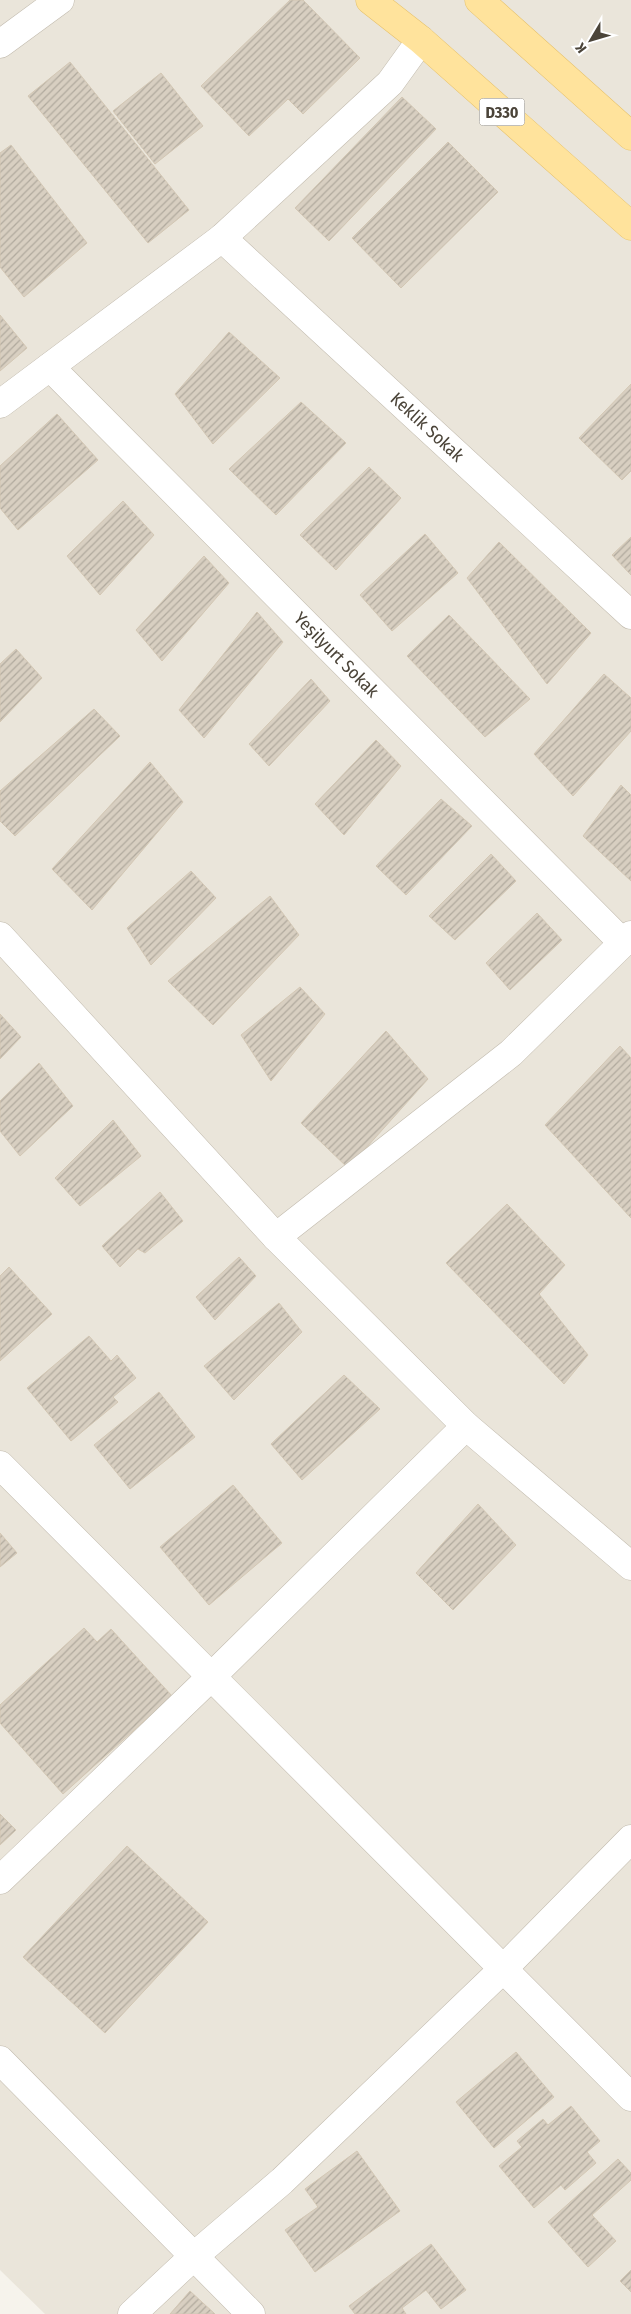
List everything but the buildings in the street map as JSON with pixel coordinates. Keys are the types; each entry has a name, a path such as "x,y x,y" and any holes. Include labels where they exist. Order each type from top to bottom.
{"main road":[{"name":"D330","path":"370,0 421,40 631,226"},
{"path":"479,0 631,136"}],"street":[{"path":"0,44 60,0"},
{"path":"0,404 222,238 390,83 421,40"},
{"name":"Keklik Sokak","path":"222,238 631,615"},
{"name":"Yeşilyurt Sokak","path":"50,367 627,939"},
{"path":"0,936 276,1237 466,1426 631,1566"},
{"path":"276,1237 512,1054 627,939"},
{"path":"0,1880 211,1677 466,1426"},
{"path":"0,1465 631,2097"},
{"path":"132,2314 193,2257 282,2181 503,1969 631,1839"},
{"path":"0,2060 251,2314"}],"shaded area":[{"path":"0,0 631,0 631,2314 45,2314 0,2270"}]}
